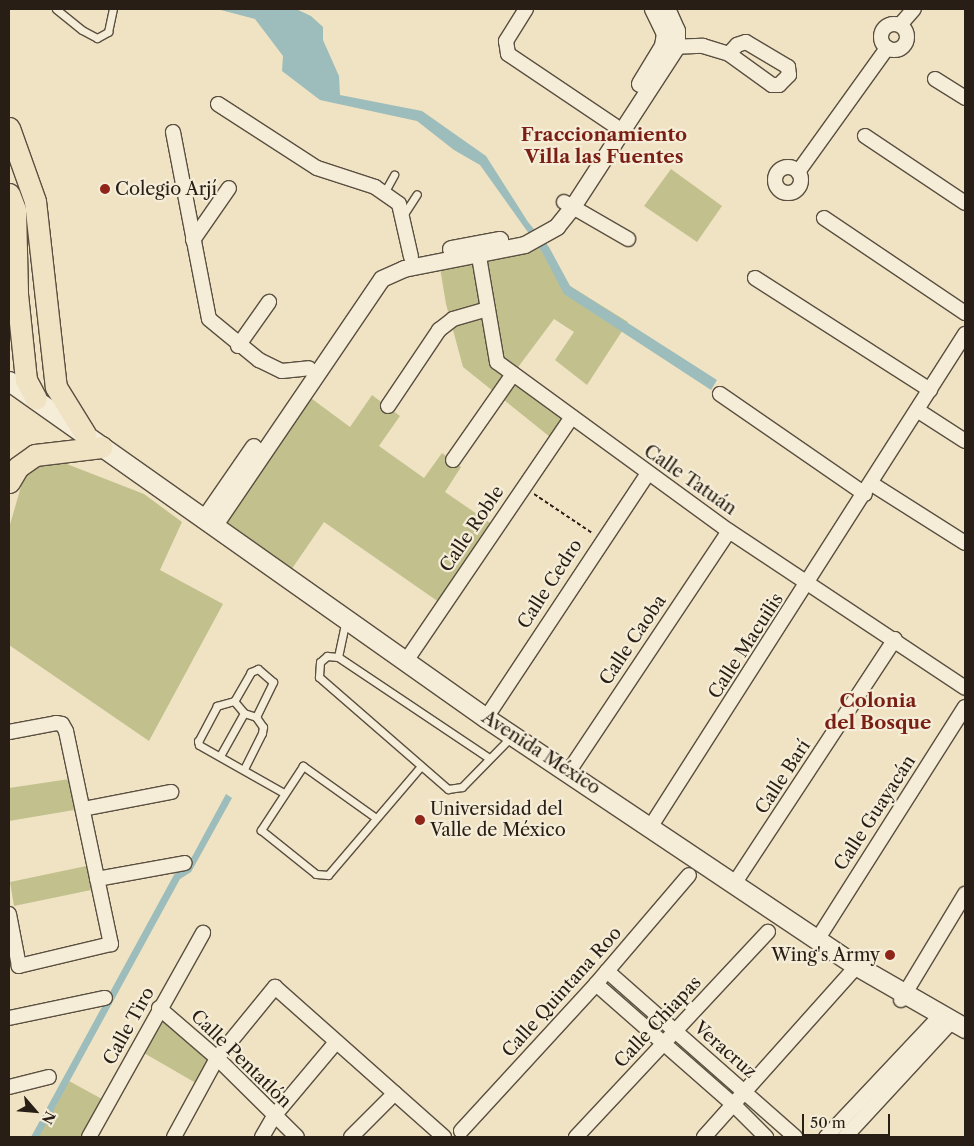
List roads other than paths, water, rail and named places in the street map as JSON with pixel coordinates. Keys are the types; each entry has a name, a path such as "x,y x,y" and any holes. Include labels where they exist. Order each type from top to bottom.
{"main road":[{"path":"10,127 35,201 56,386 85,434"},
{"path":"9,194 14,210 18,294 26,380 36,399"},
{"path":"18,294 45,294"},
{"name":"Avenida México","path":"10,382 486,718 514,734 817,940 949,1023 965,1042"},
{"path":"9,482 18,466 35,455 102,447"}],"street":[{"path":"526,9 506,41 508,54 615,126"},
{"path":"798,172 887,48 881,40 882,30 890,24 900,26 914,9"},
{"path":"664,12 665,34 670,47"},
{"path":"670,47 703,46 729,54"},
{"path":"569,204 615,126 670,47"},
{"path":"210,522 382,280 404,269 478,250 524,235 549,220 569,204 670,47"},
{"path":"935,79 965,98"},
{"path":"218,104 317,168 384,193 400,204 411,257"},
{"path":"173,132 207,316 238,346 282,371 309,368"},
{"path":"865,136 965,203"},
{"path":"193,240 229,188"},
{"path":"569,204 628,239"},
{"path":"824,218 965,313"},
{"path":"210,522 309,368 378,273 390,263 411,257 478,250"},
{"name":"Calle Tatuán","path":"478,250 497,362 571,418 729,530 808,584 895,639 965,688"},
{"path":"755,278 930,390"},
{"path":"238,346 269,302"},
{"path":"388,406 439,330 453,319 488,309"},
{"name":"Calle Macuilis","path":"651,826 808,584 965,334"},
{"path":"453,460 513,374"},
{"path":"720,394 868,489 965,543"},
{"path":"917,410 965,441"},
{"name":"Calle Roble","path":"406,661 571,418"},
{"name":"Calle Cedro","path":"486,718 601,539 648,473"},
{"name":"Calle Caoba","path":"569,771 729,530"},
{"name":"Calle Barí","path":"734,884 895,639"},
{"name":"Calle Guayacán","path":"817,940 965,707"},
{"path":"9,732 62,724 83,810 111,944 19,966 9,914"},
{"path":"83,810 172,792"},
{"path":"97,879 185,863"},
{"name":"Calle Quintana Roo","path":"461,1131 596,984 689,875"},
{"path":"904,996 963,903"},
{"name":"Calle Chiapas","path":"576,1137 768,932"},
{"name":"Calle Tiro","path":"89,1137 159,1008 203,933"},
{"path":"704,1137 735,1106 745,1092 857,966"},
{"name":"Veracruz","path":"607,971 795,1137"},
{"name":"Veracruz","path":"596,984 735,1106 766,1137"},
{"path":"174,1137 218,1058 275,987 444,1137"},
{"path":"9,1018 105,998"},
{"name":"Calle Pentatlón","path":"159,1008 218,1058 297,1137"},
{"path":"826,1137 949,1023"},
{"path":"845,1137 949,1023"},
{"path":"262,1137 274,1116 336,1042"},
{"path":"9,1087 50,1077"},
{"path":"351,1137 394,1092"}],"lane":[{"path":"56,9 82,30 97,38 108,32 113,9"},
{"path":"384,193 394,175"},
{"path":"402,218 418,194"},
{"path":"338,657 347,619"},
{"path":"489,758 338,657 327,656 320,662 319,677 448,789 458,790 514,734"},
{"path":"256,716 273,679 255,668 234,700 217,706 198,741 284,793"},
{"path":"234,700 244,713 256,716 262,727 262,733 244,769"},
{"path":"220,756 244,713"},
{"path":"376,818 308,767 300,769 261,830 316,874 323,876 376,818 421,766"}],"water":[{"path":"217,9 296,9 311,16 323,27 323,40 339,76 340,95 422,111 486,156 528,222 549,247 570,286 717,380 711,390 564,294 542,252 480,165 454,150 417,121 320,100 282,71 283,56 255,19"},
{"path":"226,794 232,798 191,872 180,879 39,1137 31,1137 175,873 186,868"}],"place":[{"name":"Colegio Arjí","path":"105,189"},
{"name":"Universidad del Valle de México","path":"420,820"},
{"name":"Wing's Army","path":"890,955"}],"district":[{"name":"Fraccionamiento Villa las Fuentes","path":"604,146"},
{"name":"Colonia del Bosque","path":"878,712"}]}
